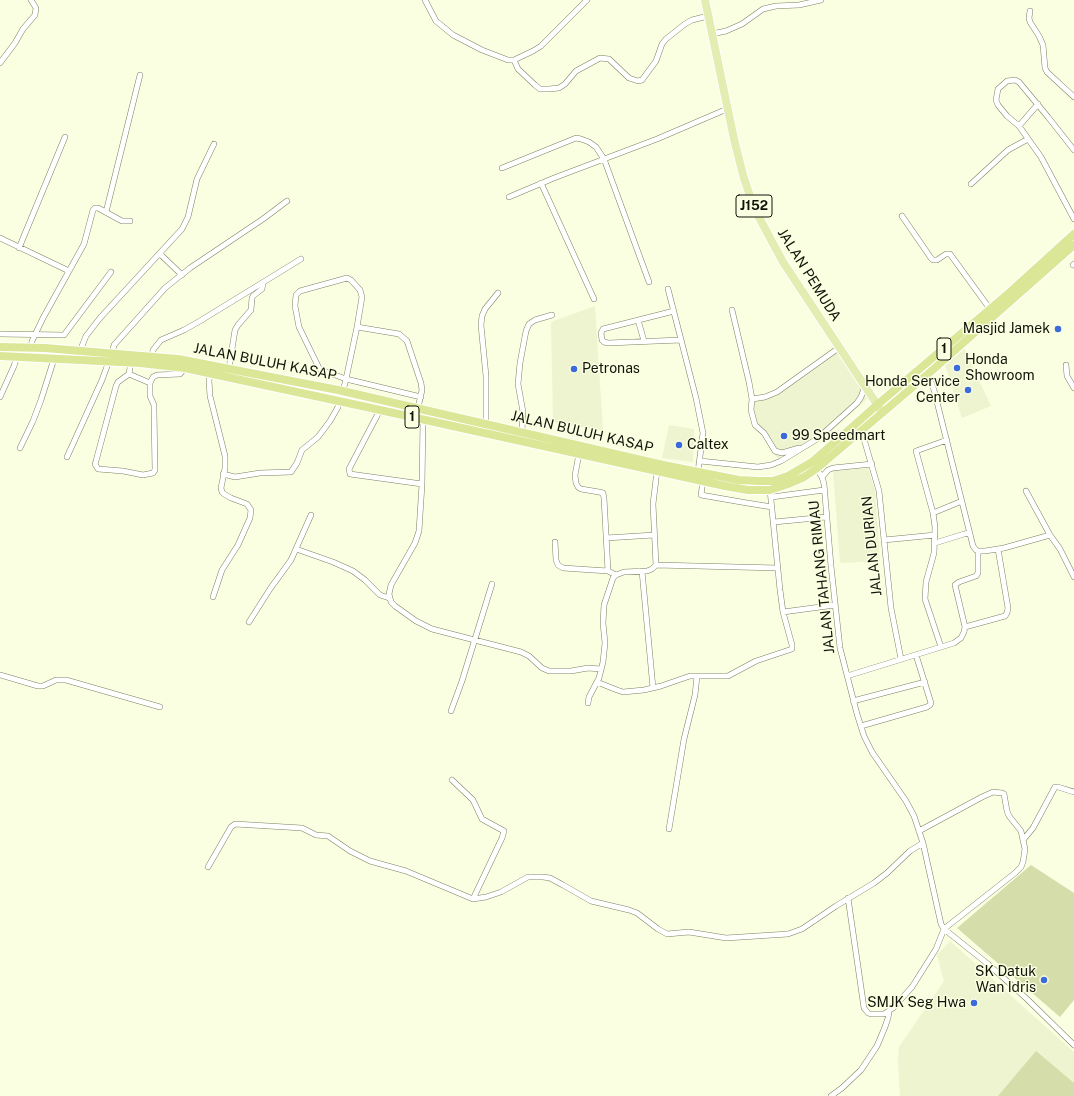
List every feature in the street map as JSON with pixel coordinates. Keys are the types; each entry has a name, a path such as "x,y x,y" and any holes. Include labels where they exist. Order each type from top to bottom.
{"highway":[{"name":"JALAN BULUH KASAP","path":"0,347 80,351 131,362 185,368 356,404 725,486 771,493 804,477 842,436 877,404 990,309 1074,234"},
{"name":"JALAN BULUH KASAP","path":"0,356 54,359 152,356 178,359 358,394 657,464 739,480 758,482 773,481 814,465 860,432 928,374 1074,244"},
{"path":"336,400 338,395 337,392 339,390"},
{"path":"356,404 353,398 358,394"}],"main road":[{"name":"JALAN PEMUDA","path":"705,0 739,159 754,208 783,262 882,412"}],"street":[{"path":"0,63 15,43 23,29 35,15 36,8 31,0"},
{"path":"425,0 436,21 453,35 482,50 508,60 514,60 540,46 587,0"},
{"path":"712,34 734,28 763,9 776,6 799,5 822,0"},
{"path":"1030,11 1030,22 1039,36 1047,72 1074,97"},
{"path":"514,60 518,69 540,88 559,88 565,84 576,71 600,58 609,59 629,78 638,81 642,80 656,61 662,44 666,39 685,24 708,16"},
{"path":"106,212 140,75"},
{"path":"1074,150 1019,82 1015,80 1007,81 998,89 996,100 998,105 1007,116 1019,126 1028,139 1050,172 1074,218"},
{"path":"1019,126 1038,104"},
{"path":"508,197 604,158 657,139 728,109"},
{"path":"19,248 65,137"},
{"path":"502,168 576,138 589,142 596,147 604,158 649,282"},
{"path":"971,184 1008,150 1028,139"},
{"path":"80,351 86,336 100,318 160,254 182,228 188,217 197,179 214,144"},
{"path":"541,183 594,299"},
{"path":"67,457 102,380 114,345 129,326 165,288 182,274 287,201"},
{"path":"31,348 35,335 86,239 93,210 98,208 122,221 130,221"},
{"path":"902,216 933,260 937,260 946,254 950,254 990,309"},
{"path":"0,238 69,271"},
{"path":"160,254 182,274"},
{"path":"152,356 153,350 161,340 188,328 301,259"},
{"path":"0,334 64,335 111,272"},
{"path":"339,390 346,379 362,294 347,278 297,293 295,306 297,321 319,368 346,379 421,397"},
{"path":"229,368 235,330 251,310 252,298 262,289 263,283"},
{"path":"668,289 696,398 703,433 698,472"},
{"path":"486,423 486,376 481,325 482,316 485,309 498,293"},
{"path":"732,310 752,399 751,410 755,425 764,433 774,451 782,453 804,447"},
{"path":"674,311 604,329 601,333 602,340 608,343 681,340"},
{"path":"522,432 523,412 518,384 526,331 529,324 535,320 552,315"},
{"path":"638,320 644,341"},
{"path":"357,327 399,334 403,337 409,346 421,383 421,397 418,408"},
{"path":"752,399 766,397 777,392 840,347"},
{"path":"0,397 17,356"},
{"path":"20,448 39,407 54,359"},
{"path":"131,362 129,374 118,382 116,386 96,464 98,468 147,476 155,470 154,405 150,396 150,383 153,377 157,375 180,374 185,368"},
{"path":"1066,365 1067,376 1074,388"},
{"path":"210,373 210,396 225,456 221,488 224,494 247,504 250,507 251,514 238,544 222,570 213,596"},
{"path":"129,374 150,383"},
{"path":"847,676 954,643 961,638 964,632 965,627 955,586 959,582 976,576 978,573 978,551 974,546 970,533 934,390 928,374"},
{"path":"700,461 758,467 781,462 817,439 857,403 865,386"},
{"path":"223,474 235,477 260,473 291,472 297,463 302,450 318,436 330,421 338,407 336,400"},
{"path":"380,410 349,469 350,474 422,484"},
{"path":"423,420 420,520 417,537 391,585 391,602 423,625 441,633 521,652 529,656 542,668 549,671 571,671 588,668 601,669"},
{"name":"JALAN DURIAN","path":"860,432 864,439 880,494 891,608 901,659"},
{"path":"941,647 926,604 926,582 934,553 935,534 933,513 916,451 947,440"},
{"path":"579,454 575,475 576,483 581,489 599,492 604,498 608,571"},
{"path":"822,477 828,470 833,468 872,464"},
{"name":"JALAN TAHANG RIMAU","path":"814,465 822,477 840,648 853,701 866,740 876,758 906,801 919,831 923,843 939,918 944,929"},
{"path":"656,565 653,504 657,471"},
{"path":"703,481 701,494 772,507"},
{"path":"597,682 616,690 629,692 653,688 690,676 728,676 763,658 790,651 792,645 784,612 771,493 824,490"},
{"path":"1026,491 1050,535 1060,549 1074,577"},
{"path":"933,513 962,501"},
{"path":"250,622 291,560 311,515"},
{"path":"774,522 826,517"},
{"path":"935,543 970,533"},
{"path":"884,540 935,534"},
{"path":"606,538 654,535"},
{"path":"978,551 998,549 1050,535"},
{"path":"554,542 556,560 558,565 563,568 608,571 616,575"},
{"path":"296,549 353,571 365,580 380,595 390,598"},
{"path":"965,627 1004,616 1007,613 1007,599 998,549"},
{"path":"588,703 589,697 597,682 601,669 604,653 604,605 613,578 616,575 624,572 652,569 656,565 778,568"},
{"path":"642,571 653,688"},
{"path":"451,711 492,584"},
{"path":"784,612 835,605"},
{"path":"861,726 927,707 931,703 916,655"},
{"path":"0,675 38,686 42,686 56,680 66,680 160,707"},
{"path":"669,829 684,739 696,695 697,676"},
{"path":"853,701 925,682"},
{"path":"452,780 473,800 482,819 504,831 473,899"},
{"path":"1023,840 1033,828 1055,787 1074,792"},
{"path":"848,898 864,1008 868,1013 877,1015 888,1012 912,987 936,949 944,929 1021,866 1024,857 1023,840 1019,827 1009,816 1004,794 998,792 993,792 969,803 919,831"},
{"path":"208,867 231,827 235,824 302,828 316,835 328,836 350,851 370,861 406,871 473,899 486,897 501,892 528,878 543,877 557,881 591,901 637,913 667,934 689,932 726,938 795,932 807,926 848,898 874,883 887,873 912,849 923,843"},
{"path":"944,929 988,964 1074,1045"},
{"path":"831,1096 861,1070 877,1046 888,1018 888,1012"}],"shaded area":[{"path":"595,306 603,431 553,422 551,322"},
{"path":"836,346 868,398 820,441 782,463 771,451 749,407 749,397 764,395 778,389"},
{"path":"964,348 991,406 962,418 945,365"},
{"path":"669,425 694,429 693,462 662,458"},
{"path":"868,468 875,491 880,561 842,563 840,562 833,471"},
{"name":"SK Datuk Wan Idris","path":"1031,865 1074,893 1074,1000 1060,1017 957,928"},
{"name":"SMJK Seg Hwa","path":"950,941 1074,1052 1074,1096 900,1096 898,1061 899,1047 944,981 937,955"},
{"path":"1036,1051 1074,1083 1074,1096 998,1096"}],"place":[{"name":"Masjid Jamek","path":"1058,329"},
{"name":"Honda Showroom","path":"957,368"},
{"name":"Petronas","path":"574,369"},
{"name":"Honda Service Center","path":"968,390"},
{"name":"99 Speedmart","path":"784,436"},
{"name":"Caltex","path":"679,445"},
{"name":"SK Datuk Wan Idris","path":"1044,980"},
{"name":"SMJK Seg Hwa","path":"974,1003"}]}
